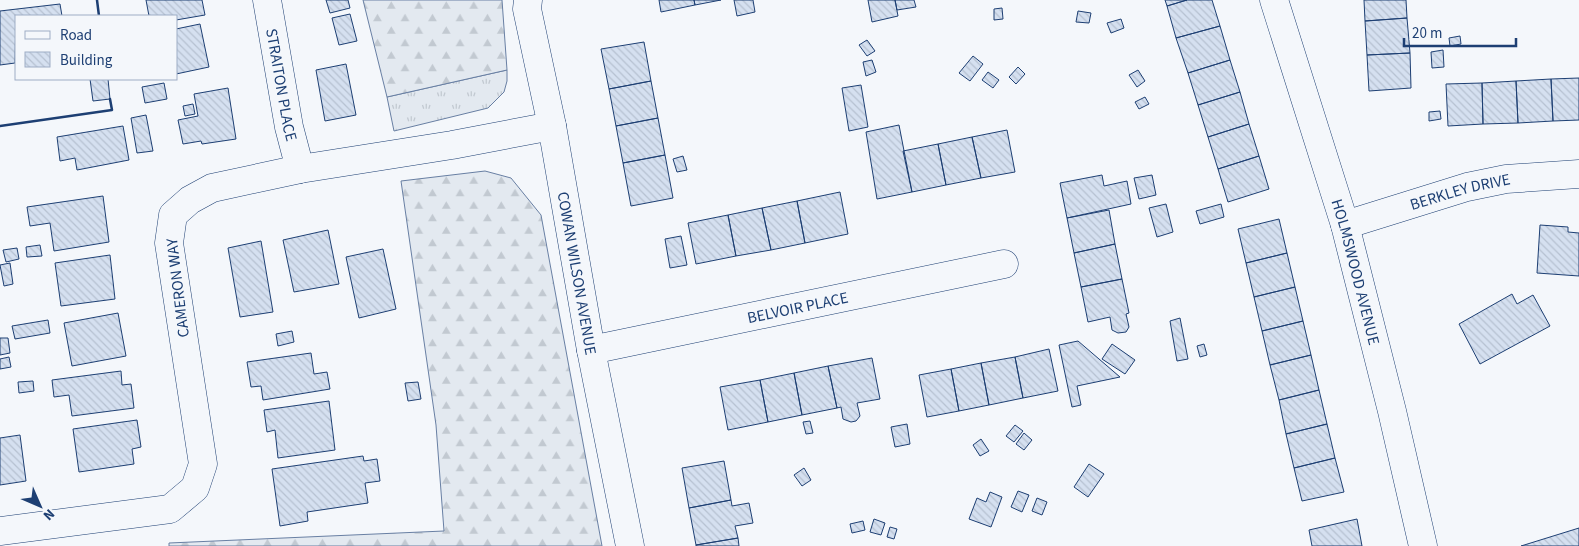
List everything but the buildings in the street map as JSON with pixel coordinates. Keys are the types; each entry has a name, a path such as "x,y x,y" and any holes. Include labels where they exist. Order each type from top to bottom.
{"street":[{"name":"STRAITON PLACE","path":"267,0 289,127 300,169"},
{"name":"COWAN WILSON AVENUE","path":"528,0 527,9 552,126 591,350 630,546"},
{"name":"HOLMSWOOD AVENUE","path":"1274,0 1345,225 1392,411 1423,546"},
{"name":"CAMERON WAY","path":"0,531 170,508 195,488 203,464 169,243 173,216 190,200 212,188 300,169 452,145 552,126"},
{"name":"BERKLEY DRIVE","path":"1345,225 1467,187 1506,178 1579,174"},
{"name":"BELVOIR PLACE","path":"591,350 1004,264"}],"green space":[{"path":"363,0 502,0 507,70 387,97"},
{"path":"507,70 504,92 488,108 394,131 387,97"},
{"path":"485,171 511,178 541,215 602,546 169,546 169,543 444,531 436,425 401,181"}],"wall":[{"path":"97,0 99,15"},
{"path":"0,126 112,110 110,99"}]}
